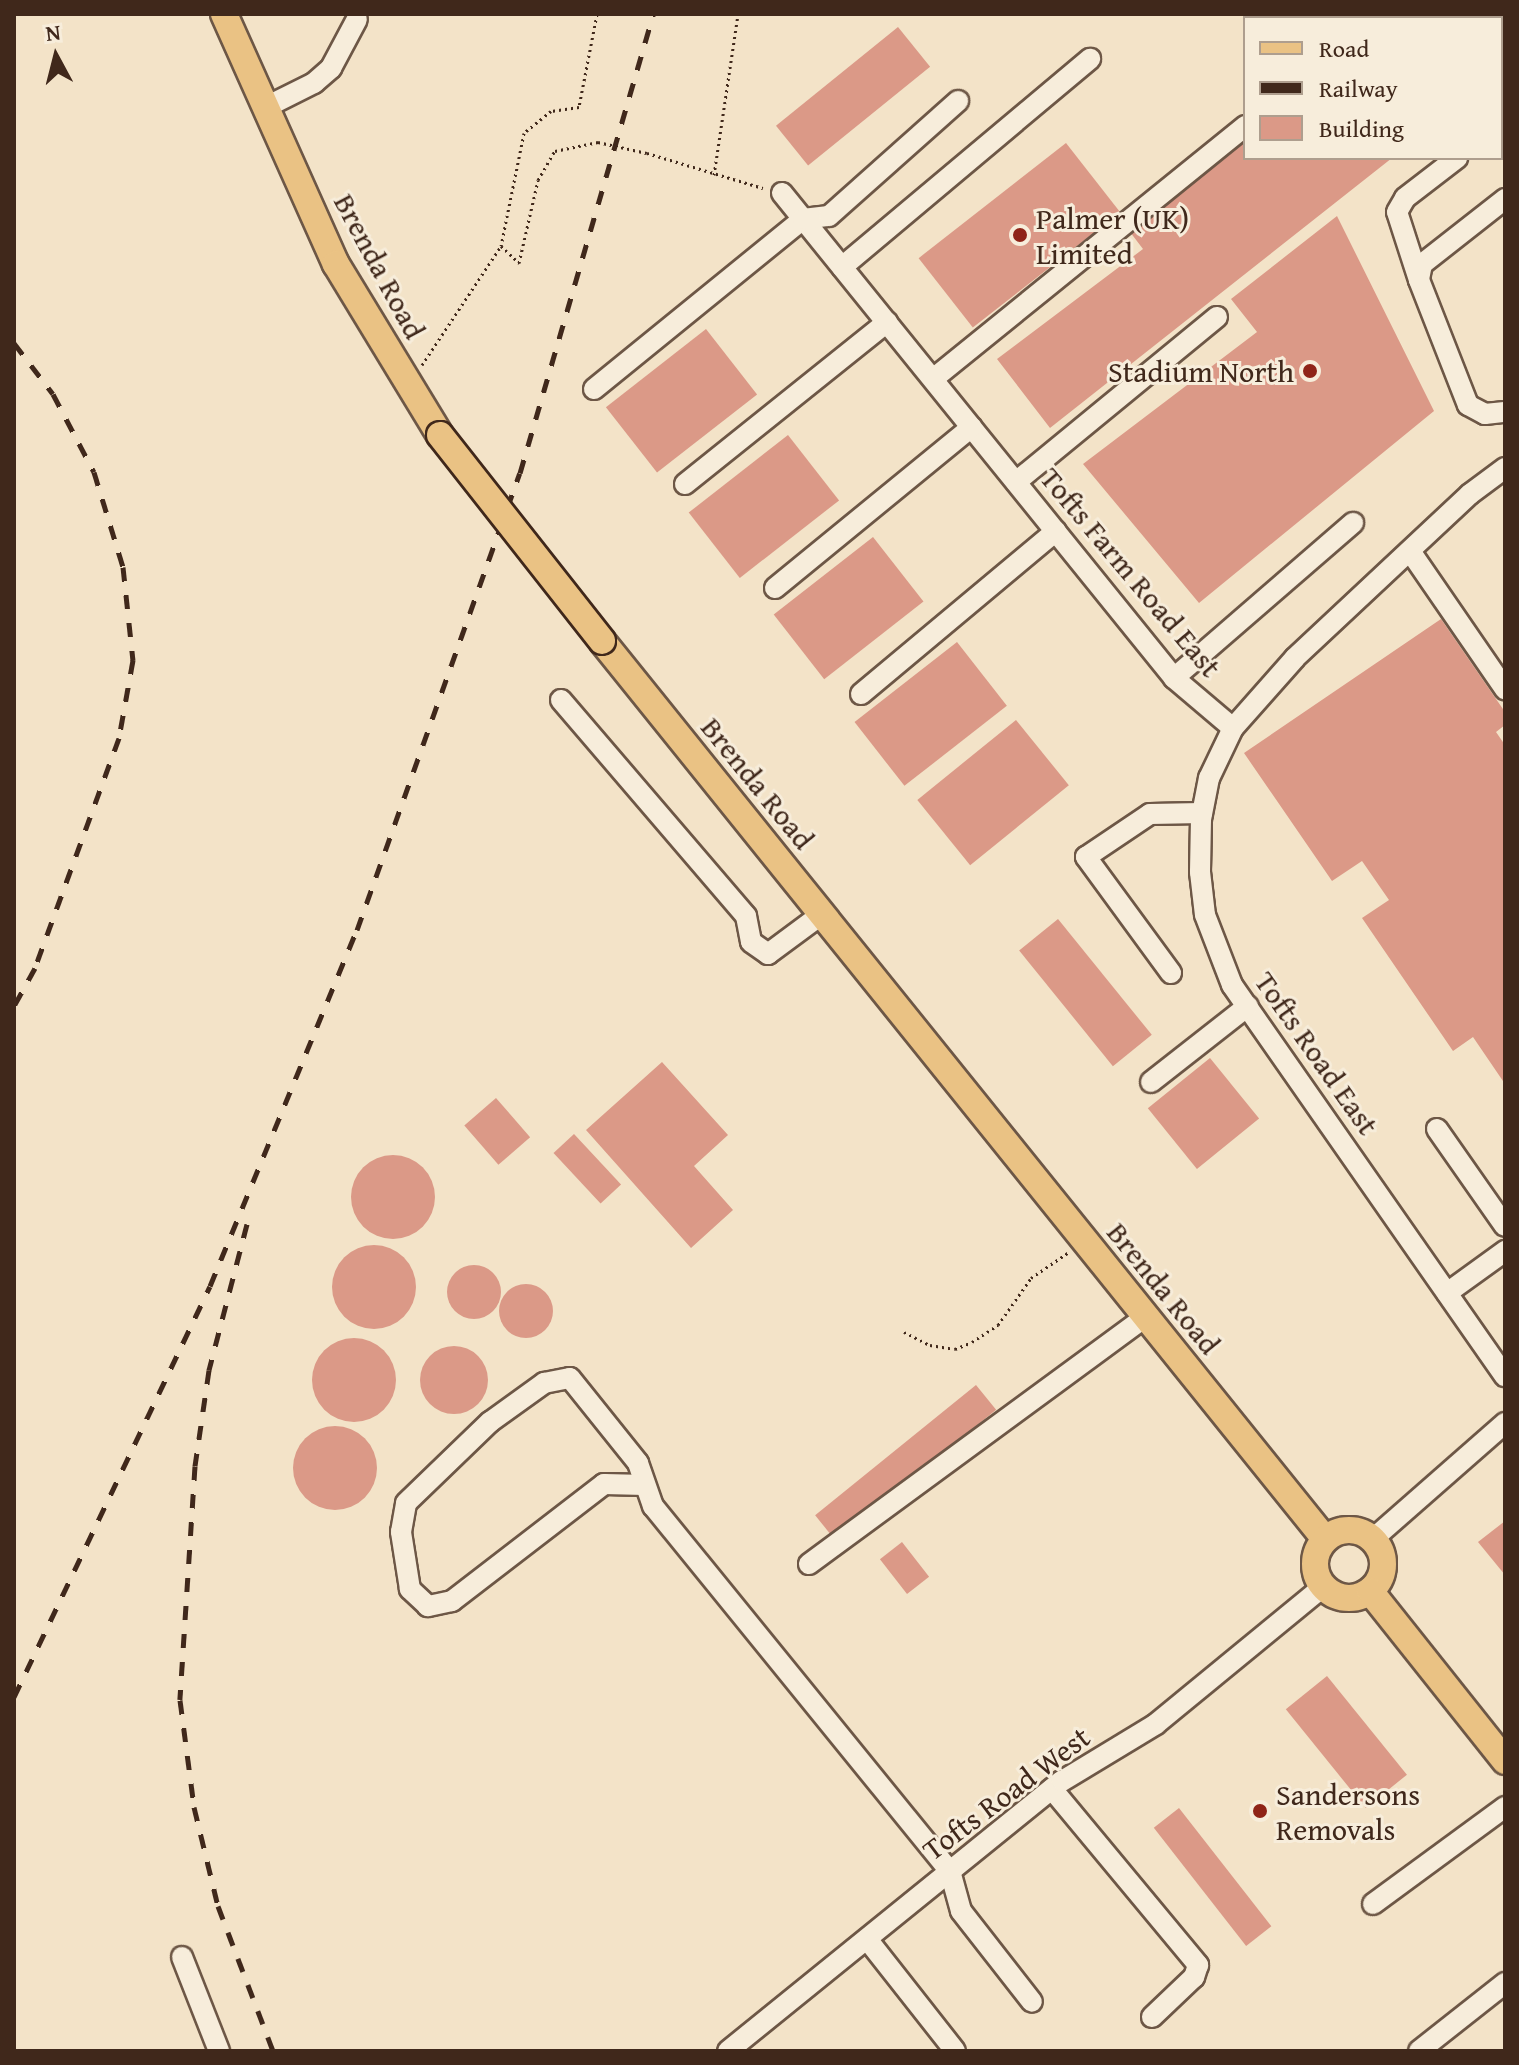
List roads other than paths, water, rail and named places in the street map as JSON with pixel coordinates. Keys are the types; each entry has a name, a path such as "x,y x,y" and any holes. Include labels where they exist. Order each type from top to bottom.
{"main road":[{"name":"Brenda Road","path":"224,14 336,264 440,435 602,641 1325,1539"},
{"path":"1349,1531 1373,1539 1384,1564 1370,1591 1357,1598 1338,1597 1323,1587 1314,1556 1325,1539 1349,1531"},
{"path":"1370,1591 1505,1761"}],"street":[{"path":"266,107 314,83 331,68 357,19"},
{"path":"842,267 1090,59"},
{"path":"594,389 803,219 829,216 958,101"},
{"path":"933,379 1243,128"},
{"path":"1454,160 1405,198 1397,212 1419,280 1468,405 1485,414 1505,412"},
{"name":"Tofts Farm Road East","path":"782,193 1174,678 1233,728"},
{"path":"1419,280 1422,264 1505,199"},
{"path":"1016,482 1217,317"},
{"path":"685,484 887,322"},
{"path":"775,588 972,427"},
{"path":"1233,728 1295,658 1505,468"},
{"path":"1174,678 1353,523"},
{"path":"861,694 1056,531"},
{"path":"1410,551 1505,689"},
{"path":"561,700 746,916 751,942 768,954 822,914"},
{"name":"Tofts Road East","path":"1233,728 1209,778 1202,813 1205,915 1217,952 1248,1006 1505,1376"},
{"path":"1171,973 1086,857 1150,814 1202,813"},
{"path":"1151,1082 1248,1006"},
{"path":"1437,1129 1505,1226"},
{"path":"1447,1293 1505,1251"},
{"path":"809,1564 1146,1316"},
{"path":"645,1485 616,1481 595,1490 452,1601 428,1606 410,1589 401,1532 406,1503 490,1422 544,1383 570,1378 638,1463 645,1485 663,1518 950,1871 961,1911 1032,2002"},
{"path":"1373,1539 1505,1423"},
{"name":"Tofts Road West","path":"734,2049 1052,1789 1156,1724 1323,1587"},
{"path":"1052,1789 1198,1965 1194,1977 1152,2017"},
{"path":"1373,1904 1505,1807"},
{"path":"867,1939 955,2051"},
{"path":"182,1957 219,2051"},
{"path":"1419,2051 1505,1983"}],"railway":[{"path":"14,1697 210,1286 357,930 520,473 653,14"},
{"path":"14,343 53,394 94,472 123,567 133,660 119,738 35,968 14,1006"},
{"path":"247,1224 209,1370 195,1466 180,1700 194,1807 218,1906 273,2051"}],"place":[{"name":"Palmer (UK) Limited","path":"1020,235"},
{"name":"Stadium North","path":"1310,371"},
{"name":"Sandersons Removals","path":"1260,1811"}]}
